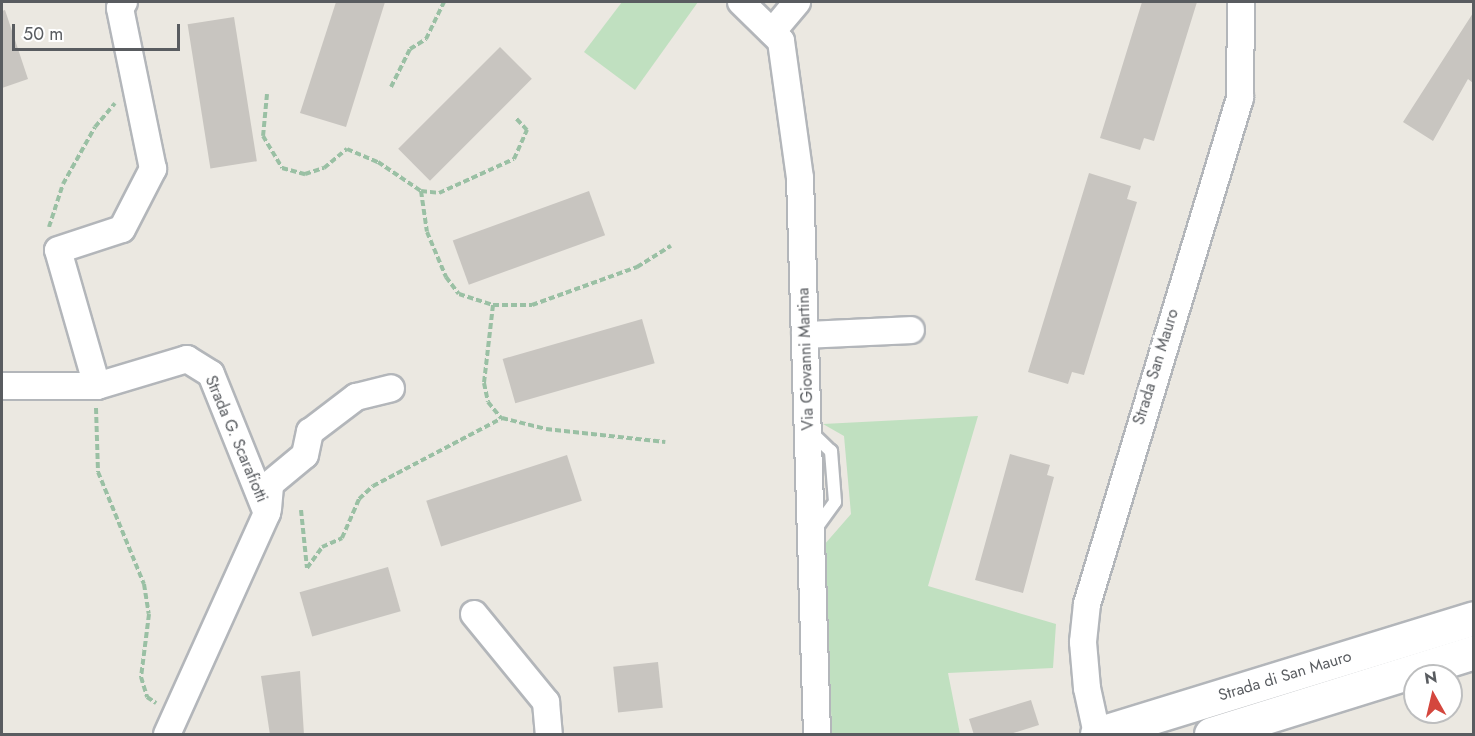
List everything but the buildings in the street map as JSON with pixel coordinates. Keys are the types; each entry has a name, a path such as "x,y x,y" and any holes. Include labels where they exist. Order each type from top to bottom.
{"main road":[{"name":"Strada di San Mauro","path":"1097,734 1473,618"},
{"name":"Strada di San Mauro","path":"1211,735 1473,652"}],"street":[{"path":"97,386 58,250 122,229 153,169 120,8 124,2"},
{"name":"Via Giovanni Martina","path":"741,2 781,41 800,178 817,735"},
{"path":"772,32 797,2"},
{"name":"Strada San Mauro","path":"1097,734 1087,688 1083,642 1087,604 1240,98 1241,2"},
{"path":"805,334 911,330"},
{"name":"Strada G. Scarafiotti","path":"2,386 97,386 187,359 202,364 211,374 267,513 171,725"},
{"path":"267,513 270,484 305,455 310,432 356,397 391,388"},
{"path":"474,614 546,702 549,735"}],"path":[{"path":"391,87 410,49 426,39 444,2"},
{"path":"58,250 49,228 63,183 95,126 135,79"},
{"path":"267,94 263,136 282,168 306,174 324,168 346,149 378,162 421,191 439,193 514,159 527,130 516,118"},
{"path":"421,191 427,232 446,277 459,294 493,305 532,305 637,267 671,246"},
{"path":"493,305 484,383 488,402 502,418 546,429 665,442"},
{"path":"97,386 98,472 118,512 149,614 141,677 147,697 171,725"},
{"path":"301,510 307,568 322,547 342,538 359,499 373,486 502,418"}],"green space":[{"path":"622,2 698,2 635,90 584,52"},
{"path":"978,416 928,586 1056,624 1053,668 948,673 960,734 832,734 824,545 851,514 844,436 823,424"}]}
